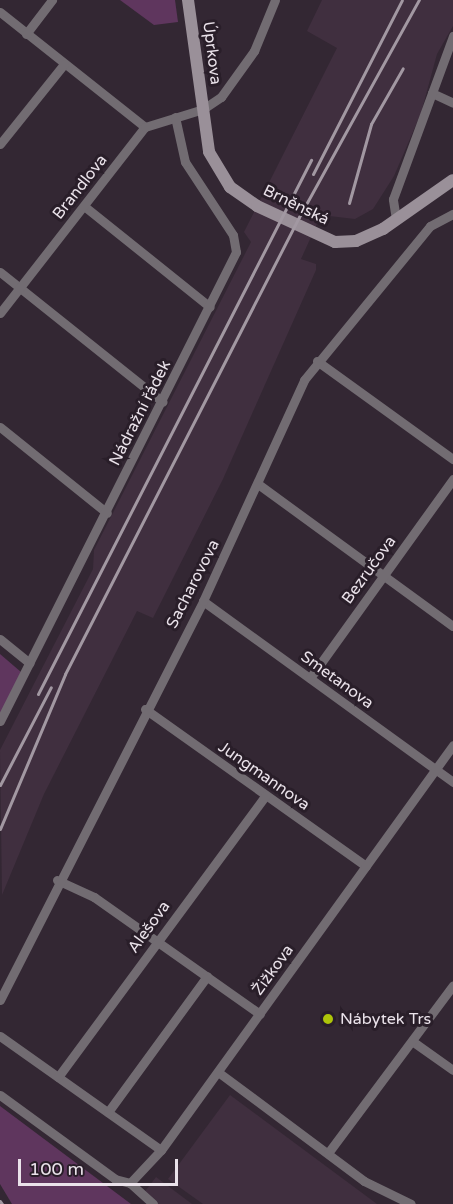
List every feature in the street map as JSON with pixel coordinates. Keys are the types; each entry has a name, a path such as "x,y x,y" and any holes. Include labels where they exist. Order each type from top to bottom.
{"main road":[{"name":"Úprkova","path":"188,0 203,110"},
{"name":"Brněnská","path":"203,110 209,152 219,174 257,206 335,242 369,237 453,180"}],"street":[{"path":"26,34 52,0"},
{"path":"0,12 145,127 203,110 221,97 254,51 275,0"},
{"path":"396,219 393,199 453,36"},
{"path":"0,144 64,64"},
{"path":"432,93 453,103"},
{"name":"Nádražní řádek","path":"0,721 163,402 236,252 236,241 185,162 175,117"},
{"name":"Brandlova","path":"0,313 145,127"},
{"path":"84,206 210,308"},
{"name":"Sacharovova","path":"0,1000 57,880 203,601 258,484 293,399 317,361 430,226 453,214"},
{"path":"0,272 163,402"},
{"path":"317,361 453,459"},
{"path":"0,427 106,513"},
{"name":"Bezručova","path":"310,678 453,479"},
{"path":"258,484 453,626"},
{"name":"Smetanova","path":"203,601 453,782"},
{"path":"0,639 30,663"},
{"name":"Jungmannova","path":"145,709 366,866"},
{"name":"Žižkova","path":"130,1183 161,1150 453,745"},
{"name":"Alešova","path":"58,1077 266,795"},
{"path":"57,880 94,897 260,1014"},
{"path":"108,1112 207,976"},
{"path":"328,1153 453,985"},
{"path":"0,1036 161,1150"},
{"path":"412,1041 453,1070"},
{"path":"218,1072 364,1181 411,1204"},
{"path":"0,1095 115,1179 130,1183 153,1204"}],"shaded area":[{"path":"120,0 175,0 178,22 154,25"},
{"path":"322,0 453,0 453,26 437,54 421,113 394,176 373,209 355,219 321,215 301,259 316,264 316,270 223,479 153,618 137,611 44,794 2,895 0,750 93,569 94,550 251,242 244,232 337,48 307,31"},
{"path":"0,654 21,672 0,715"},
{"path":"230,1095 377,1204 203,1204 168,1179"},
{"path":"0,1106 131,1204 12,1204 0,1184"},
{"path":"156,1177 192,1204 157,1204 143,1194"}],"railway":[{"path":"313,174 402,0"},
{"path":"0,829 65,674 299,217 419,0"},
{"path":"349,203 371,124 403,68"},
{"path":"38,694 311,160"},
{"path":"0,785 51,687"}],"place":[{"name":"Nábytek Trs","path":"328,1019"}]}
